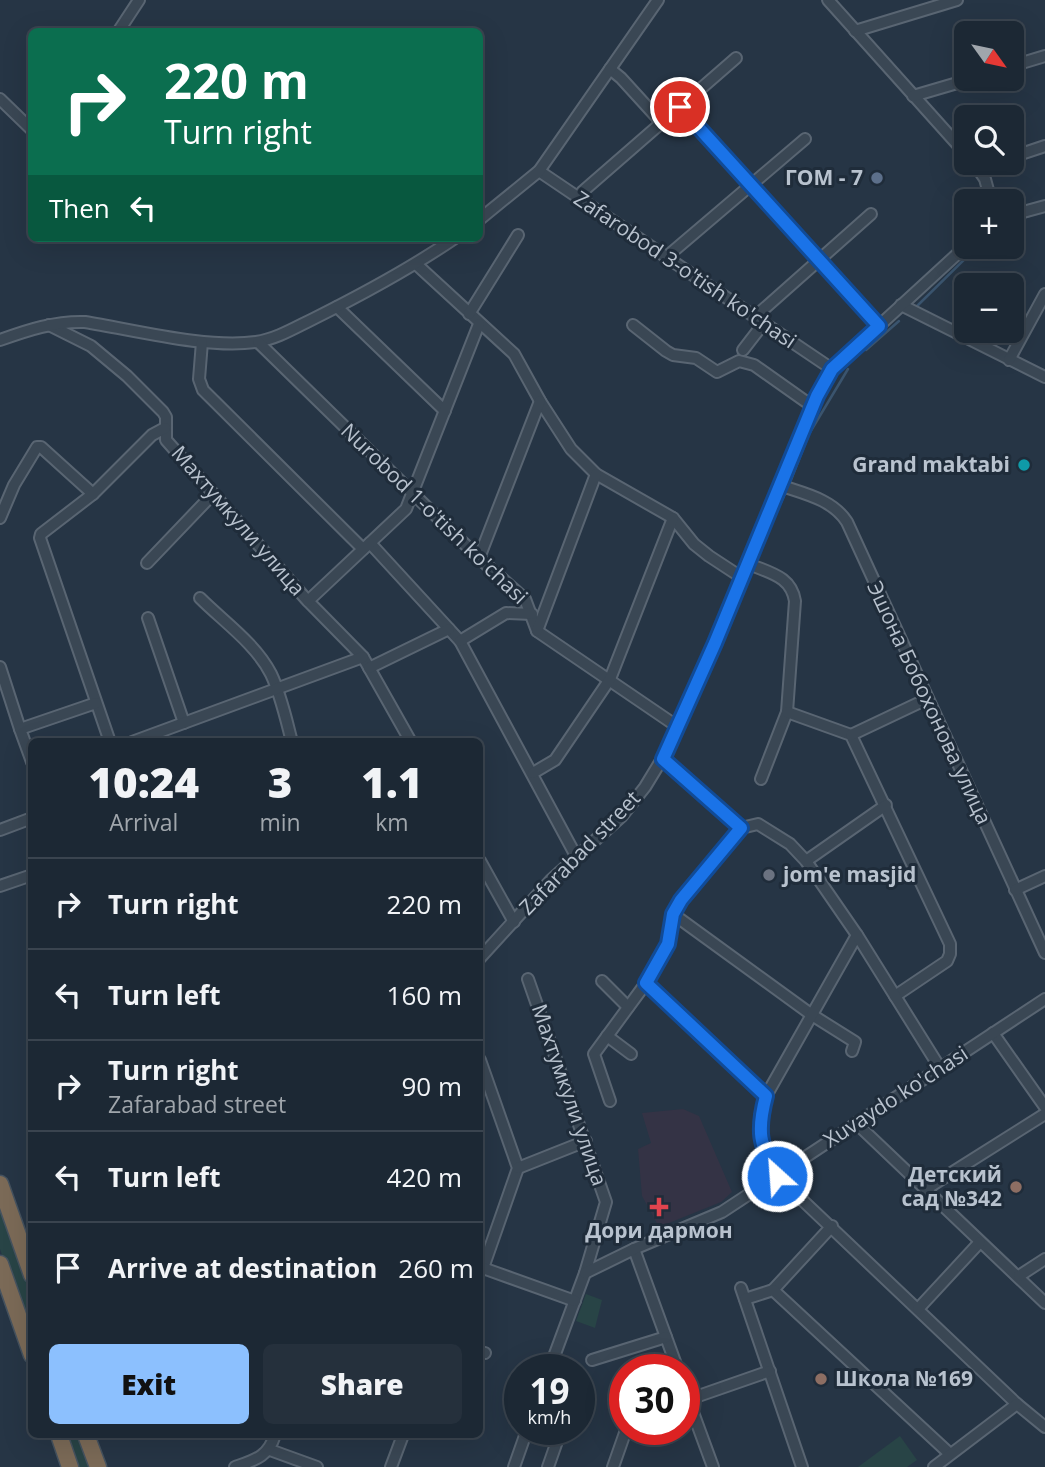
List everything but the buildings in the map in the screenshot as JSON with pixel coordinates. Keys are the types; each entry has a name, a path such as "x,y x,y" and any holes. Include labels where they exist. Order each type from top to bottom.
{"highway":[{"path":"0,1184 28,1264"},
{"path":"0,1265 28,1344"},
{"path":"60,1438 70,1467"},
{"path":"87,1438 98,1467"}],"street":[{"path":"121,28 139,0"},
{"path":"483,217 539,171 658,0"},
{"path":"828,0 954,141"},
{"path":"855,31 957,0"},
{"path":"1024,62 1045,56"},
{"path":"582,192 736,58"},
{"path":"610,69 662,123"},
{"path":"913,96 954,84"},
{"path":"0,99 28,126"},
{"path":"680,107 879,326"},
{"path":"671,253 805,139"},
{"path":"1024,153 1045,146"},
{"name":"Zafarobod 3-o'tish ko'chasi","path":"539,171 832,369"},
{"path":"1024,212 1045,206"},
{"path":"743,350 760,319 872,214"},
{"path":"469,314 518,235"},
{"path":"0,340 70,321 202,342 258,342 284,334 337,307 416,264 449,242"},
{"name":"Zafarabad street","path":"483,955 534,897 622,816 645,787 663,759 678,727 782,486 812,406 832,369 954,257"},
{"path":"416,264 514,354 571,449 596,474 673,518 702,550 741,577"},
{"path":"1009,360 1045,294"},
{"path":"901,305 1045,377"},
{"path":"337,307 445,411"},
{"path":"308,601 404,513 479,324"},
{"name":"Махтумкули улица","path":"49,325 91,346 127,376 163,412 166,417 166,440 308,601 362,656 409,738"},
{"path":"633,325 673,355 694,357 717,372 738,361 754,365 812,406"},
{"path":"202,342 199,379 202,390 366,546 460,641 576,856"},
{"name":"Nurobod 1-o'tish ko'chasi","path":"258,342 479,558 525,599 537,631 678,727"},
{"path":"479,558 540,401"},
{"path":"109,738 40,538 43,530 93,494 152,435 165,428"},
{"path":"0,518 14,485 37,447 41,447 93,494"},
{"path":"537,631 596,474"},
{"name":"Эшона Бобохонова улица","path":"782,486 832,505 841,513 1045,953"},
{"path":"147,563 212,495"},
{"path":"533,774 555,760 610,679 673,518"},
{"path":"747,564 786,581 793,589 795,601 788,712 761,779"},
{"path":"200,598 256,653 270,671 291,738"},
{"path":"460,641 506,612 532,614"},
{"path":"148,618 184,723"},
{"path":"369,668 449,629"},
{"path":"143,738 362,656"},
{"path":"0,667 28,751"},
{"path":"851,735 927,699"},
{"path":"20,729 96,703"},
{"path":"788,712 851,735 950,944 947,961 895,996"},
{"path":"663,759 741,828"},
{"path":"806,861 886,805"},
{"path":"0,830 28,820"},
{"path":"610,1101 594,1054 646,983 668,944 673,914 681,900 741,828 758,824 790,844 806,861 858,935 940,1068"},
{"path":"483,867 514,922"},
{"path":"0,886 28,876"},
{"path":"1015,890 1045,876"},
{"path":"673,914 812,1015 855,1042 852,1051"},
{"path":"858,935 766,1096 760,1117 761,1142 777,1176 1017,1404 1045,1427"},
{"name":"Махтумкули улица","path":"528,979 606,1202 585,1273 555,1354"},
{"path":"602,981 628,1007"},
{"path":"646,983 766,1096"},
{"name":"Xuvaydo ko'chasi","path":"585,1273 722,1212 1045,999"},
{"path":"993,1033 1045,1107"},
{"path":"607,1036 631,1054"},
{"path":"483,1069 518,1168 483,1263"},
{"path":"926,1189 1045,1114"},
{"path":"856,1124 1045,1303"},
{"path":"518,1168 586,1141"},
{"path":"744,1299 773,1290 832,1226"},
{"path":"918,1309 980,1242"},
{"path":"634,1249 672,1354"},
{"path":"1018,1276 1045,1259"},
{"path":"483,1269 575,1301"},
{"path":"741,1288 802,1467"},
{"path":"773,1290 950,1454"},
{"path":"595,1359 666,1337"},
{"path":"700,1392 770,1371"},
{"path":"934,1467 1017,1404"},
{"path":"700,1433 713,1467"},
{"path":"234,1467 252,1461 270,1450 274,1438"},
{"path":"391,1467 402,1438"},
{"path":"513,1467 521,1445"},
{"path":"548,1467 556,1445"},
{"path":"613,1467 621,1445"},
{"path":"270,1450 317,1467"}],"shaded area":[{"path":"683,1109 699,1116 732,1192 721,1202 659,1227 642,1196 638,1149 651,1143 642,1113"}],"green space":[{"path":"0,1206 28,1288 28,1331 0,1249"},
{"path":"586,1294 602,1300 595,1328 576,1321"},
{"path":"900,1436 917,1460 907,1467 858,1467"},
{"path":"65,1438 80,1438 90,1467 76,1467"}],"waterway":[{"path":"1024,217 1029,216"},
{"path":"914,309 965,259"},
{"path":"866,350 899,321"},
{"path":"791,480 809,434 848,369"}],"place":[{"name":"ГОМ - 7","path":"877,178"},
{"name":"Grand maktabi","path":"1024,465"},
{"name":"jom'e masjid","path":"769,875"},
{"name":"Детский сад №342","path":"1016,1187"},
{"name":"Дори дармон","path":"659,1207"},
{"name":"Школа №169","path":"821,1379"}],"route":[{"path":"680,107 879,326 832,369 812,406 782,486 663,759 741,828 681,900 673,914 668,944 662,959 646,983 766,1096 760,1117 761,1142 777,1176"}]}
